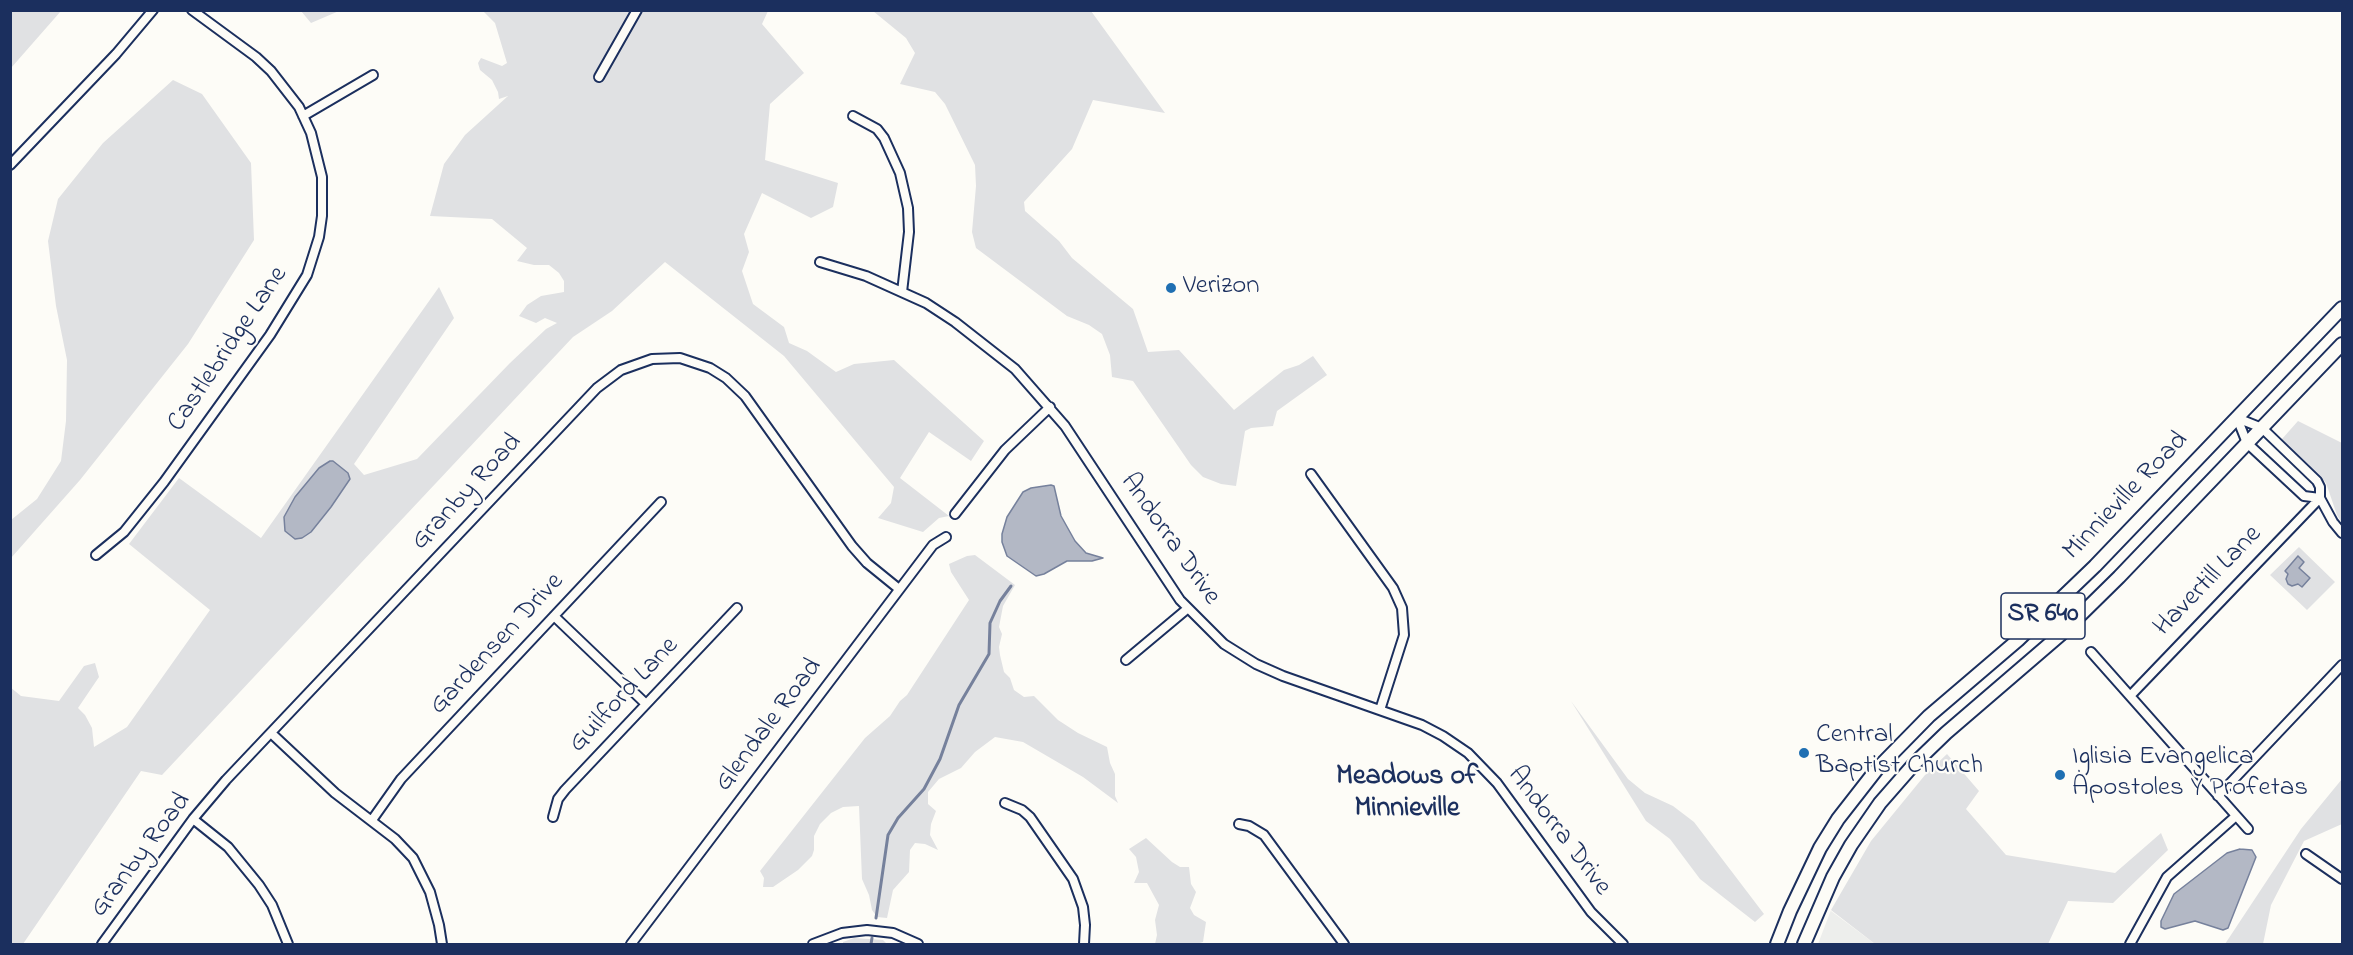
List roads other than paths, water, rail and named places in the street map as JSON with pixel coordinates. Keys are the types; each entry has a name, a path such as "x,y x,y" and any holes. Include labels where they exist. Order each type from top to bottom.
{"main road":[{"name":"Minnieville Road","path":"1777,945 1790,911 1820,848 1838,819 1876,769 1929,716 2018,640 2095,566 2343,308"},
{"name":"Minnieville Road","path":"1804,945 1833,877 1863,829 1895,785 1946,733 2060,635 2119,577 2343,344"}],"street":[{"path":"10,165 116,54 153,10"},
{"name":"Castlebridge Lane","path":"96,555 124,532 164,482 270,335 307,275 319,237 323,194 318,157 303,116 285,86 271,71 256,57 192,10"},
{"path":"599,77 637,10"},
{"path":"303,116 373,75"},
{"path":"853,116 877,129 884,138 903,182 908,208 909,232 902,292"},
{"name":"Andorra Drive","path":"820,262 851,270 938,310 1015,369 1072,435 1172,590 1187,609 1224,644 1256,664 1319,690 1422,725 1468,753 1497,783 1591,912 1623,945"},
{"name":"Granby Road","path":"107,943 194,819 271,733 597,388 621,370 652,359 680,358 719,372 745,396 852,546 867,563 899,589"},
{"path":"955,514 1005,450 1050,407"},
{"path":"2237,418 2262,428 2317,481 2320,487 2320,498 2333,522 2343,533"},
{"path":"2237,418 2247,443 2304,496 2320,498"},
{"path":"1311,474 1393,588 1402,608 1404,635 1380,710"},
{"name":"Havertill Lane","path":"2130,696 2320,498"},
{"name":"Gardensen Drive","path":"372,820 401,779 661,502"},
{"name":"Glendale Road","path":"631,945 899,589 933,545 946,537"},
{"name":"Guilford Lane","path":"553,817 564,790 737,608"},
{"path":"1126,660 1187,609"},
{"path":"554,616 646,704"},
{"path":"2091,652 2248,829"},
{"path":"2218,796 2343,665"},
{"path":"271,733 324,783 401,844 418,866 434,902 442,945"},
{"path":"1005,803 1022,810 1030,817 1073,879 1083,907 1084,945"},
{"path":"2130,945 2168,877 2236,816"},
{"path":"194,819 228,847 255,878 272,904 288,945"},
{"path":"1239,824 1249,826 1264,835 1344,945"},
{"path":"2306,854 2343,879"},
{"path":"813,945 842,933 867,930 893,933 918,945"}],"waterway":[{"path":"876,918 888,835 898,818 924,789 940,759 959,705 989,654 990,623 1000,601 1011,586"},
{"path":"871,944 872,938"}],"place":[{"name":"Verizon","path":"1171,288"},
{"name":"Central Baptist Church","path":"1804,753"},
{"name":"Iglisia Evangelica Apostoles Y Profetas","path":"2060,775"}],"district":[{"name":"Meadows of Minnieville","path":"1407,794"}]}
